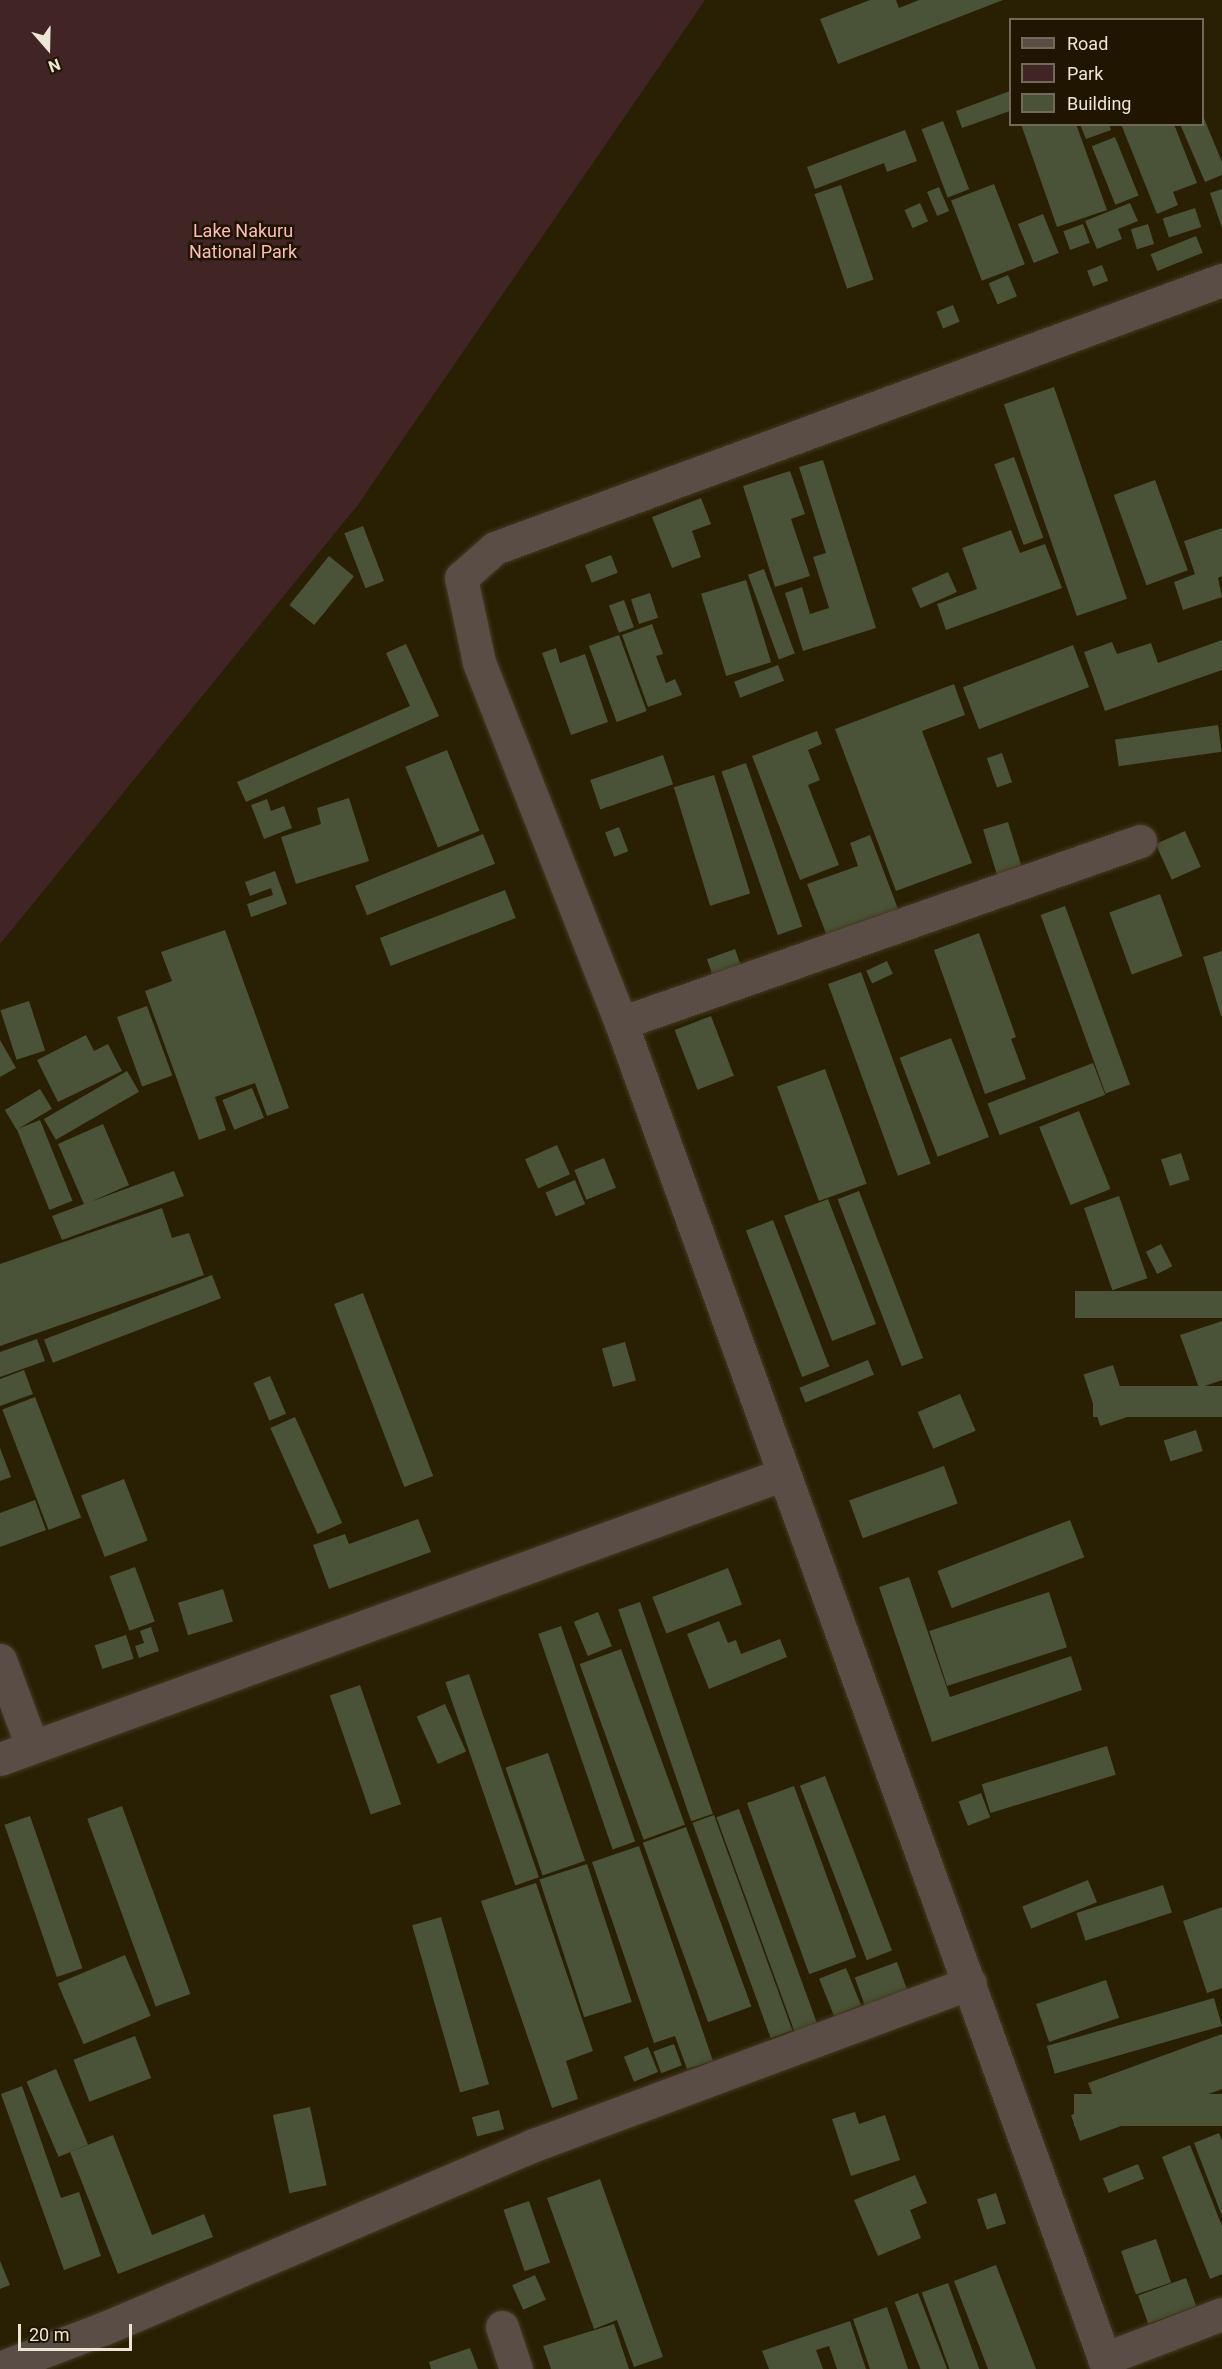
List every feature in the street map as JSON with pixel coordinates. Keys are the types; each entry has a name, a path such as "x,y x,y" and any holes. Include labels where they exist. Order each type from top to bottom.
{"street":[{"path":"1222,280 495,548 461,578 479,662 621,1023 1106,2364 1222,2314"},
{"path":"621,1023 1140,841"},
{"path":"0,1759 784,1474"},
{"path":"0,1660 32,1746"},
{"path":"0,2368 105,2328 534,2145 969,1983"},
{"path":"502,2327 516,2369"}],"green space":[{"name":"Lake Nakuru National Park","path":"0,0 705,0 357,506 0,944"}],"building":[{"path":"870,0 896,0 899,8 919,0 1003,0 838,64 820,19"},
{"path":"1009,91 1009,111 962,128 956,111"},
{"path":"1204,118 1222,162 1222,175 1205,182 1181,126 1204,126"},
{"path":"943,121 969,189 948,197 922,129"},
{"path":"1022,126 1077,126 1107,210 1057,227"},
{"path":"1081,126 1110,126 1111,130 1086,139"},
{"path":"1122,126 1175,126 1197,183 1173,192 1178,205 1157,214"},
{"path":"905,130 917,161 887,172 884,163 815,189 807,167"},
{"path":"1115,137 1139,195 1115,205 1092,146"},
{"path":"994,184 1025,264 982,281 951,200"},
{"path":"841,185 874,280 847,289 815,194"},
{"path":"939,187 949,211 937,216 927,192"},
{"path":"1222,189 1222,228 1210,193"},
{"path":"920,203 928,221 913,228 904,210"},
{"path":"1130,203 1138,221 1118,229 1122,239 1097,249 1085,221"},
{"path":"1195,208 1201,227 1169,238 1163,219"},
{"path":"1043,214 1059,253 1034,263 1018,224"},
{"path":"1083,224 1090,243 1070,250 1063,231"},
{"path":"1148,224 1154,244 1137,249 1131,229"},
{"path":"1196,236 1203,253 1157,271 1151,254"},
{"path":"1102,265 1108,281 1093,287 1087,271"},
{"path":"1008,275 1017,296 998,304 989,283"},
{"path":"953,305 960,322 943,328 936,312"},
{"path":"1054,387 1127,599 1077,616 1004,404"},
{"path":"1014,457 1043,538 1024,545 994,464"},
{"path":"823,460 876,628 803,651 785,593 802,587 810,614 829,608 813,557 826,553 799,467"},
{"path":"790,471 805,514 791,519 810,576 775,587 743,486"},
{"path":"1155,480 1188,570 1146,585 1114,495"},
{"path":"701,498 711,524 692,531 701,557 672,568 652,517"},
{"path":"363,526 384,581 365,588 344,533"},
{"path":"1222,528 1222,576 1218,578 1222,597 1183,610 1174,582 1195,574 1184,541"},
{"path":"1011,530 1020,553 1045,544 1062,588 946,630 937,604 977,589 962,548"},
{"path":"611,555 618,573 592,583 585,565"},
{"path":"329,556 354,576 314,625 289,605"},
{"path":"764,569 795,654 779,659 748,575"},
{"path":"948,572 957,592 920,608 911,588"},
{"path":"746,580 771,662 726,676 701,594"},
{"path":"650,593 658,618 639,624 631,599"},
{"path":"624,600 634,627 619,633 609,605"},
{"path":"652,624 663,654 656,656 666,683 675,679 682,695 648,707 622,635"},
{"path":"619,635 647,711 617,722 589,646"},
{"path":"1222,640 1222,670 1105,711 1084,652 1112,642 1117,654 1151,643 1158,663"},
{"path":"406,644 439,716 246,802 237,782 410,706 386,653"},
{"path":"1073,645 1089,687 979,729 963,687"},
{"path":"556,648 560,663 585,654 608,722 571,735 542,653"},
{"path":"778,665 784,681 740,698 734,682"},
{"path":"954,684 965,715 922,731 972,863 896,891 835,729"},
{"path":"1218,725 1222,752 1119,766 1115,739"},
{"path":"817,731 822,744 808,750 820,780 808,785 839,865 800,880 752,756"},
{"path":"447,750 480,831 438,848 405,767"},
{"path":"1002,753 1012,782 997,788 987,758"},
{"path":"663,755 673,784 600,809 590,780"},
{"path":"746,763 802,927 778,935 721,771"},
{"path":"714,775 750,894 710,906 674,787"},
{"path":"349,798 369,861 296,884 281,837 321,824 317,808"},
{"path":"267,799 271,811 284,806 292,828 264,839 251,805"},
{"path":"1008,822 1022,869 997,876 983,830"},
{"path":"619,827 628,851 614,857 605,832"},
{"path":"1185,831 1201,867 1172,880 1156,844"},
{"path":"483,834 495,864 367,915 355,886"},
{"path":"870,835 898,909 827,936 807,884 858,866 850,843"},
{"path":"275,871 287,904 251,917 247,904 273,895 271,888 250,896 245,882"},
{"path":"505,890 516,918 391,966 380,938"},
{"path":"1160,894 1183,956 1132,974 1109,912"},
{"path":"1065,906 1130,1085 1106,1093 1041,915"},
{"path":"225,930 289,1108 267,1116 255,1083 215,1097 226,1130 199,1140 145,991 172,981 161,952"},
{"path":"979,933 1016,1037 1011,1039 1026,1079 985,1094 934,950"},
{"path":"735,949 742,968 714,978 707,959"},
{"path":"1222,951 1222,1016 1221,1016 1203,957"},
{"path":"887,961 893,974 872,983 866,971"},
{"path":"861,972 931,1164 898,1176 828,984"},
{"path":"29,1001 45,1050 17,1060 0,1010"},
{"path":"147,1006 172,1076 142,1086 117,1017"},
{"path":"711,1016 734,1076 698,1090 675,1030"},
{"path":"86,1035 94,1051 108,1044 122,1071 58,1102 37,1060"},
{"path":"951,1038 989,1137 938,1157 900,1058"},
{"path":"0,1040 16,1068 0,1077"},
{"path":"1093,1063 1105,1095 1000,1135 988,1103"},
{"path":"825,1069 867,1184 819,1201 777,1086"},
{"path":"127,1071 139,1092 56,1140 44,1119"},
{"path":"252,1088 264,1118 234,1130 222,1100"},
{"path":"40,1089 52,1109 17,1130 5,1110"},
{"path":"1079,1111 1110,1189 1071,1205 1039,1127"},
{"path":"40,1120 73,1201 49,1210 17,1129"},
{"path":"103,1124 129,1185 90,1202 174,1171 184,1196 62,1240 52,1216 84,1204 58,1144"},
{"path":"557,1145 570,1174 538,1188 525,1159"},
{"path":"1181,1153 1190,1180 1170,1186 1161,1159"},
{"path":"604,1158 616,1188 586,1200 574,1170"},
{"path":"575,1180 585,1204 556,1216 546,1193"},
{"path":"859,1191 923,1358 902,1366 838,1199"},
{"path":"1119,1196 1147,1278 1112,1290 1084,1208"},
{"path":"828,1199 876,1324 832,1341 784,1216"},
{"path":"162,1208 172,1238 189,1233 204,1275 0,1346 0,1264"},
{"path":"773,1220 829,1367 802,1377 746,1230"},
{"path":"1161,1244 1172,1266 1157,1274 1146,1252"},
{"path":"212,1275 221,1298 53,1363 44,1340"},
{"path":"1075,1291 1222,1291 1222,1318 1075,1318"},
{"path":"363,1293 433,1476 404,1487 334,1304"},
{"path":"1222,1321 1222,1380 1199,1388 1180,1335"},
{"path":"37,1339 45,1361 0,1377 0,1352"},
{"path":"625,1342 636,1380 613,1387 602,1349"},
{"path":"868,1360 874,1375 805,1403 799,1388"},
{"path":"1113,1365 1130,1416 1100,1426 1084,1375"},
{"path":"24,1370 33,1394 0,1406 0,1379"},
{"path":"270,1376 286,1414 269,1421 253,1383"},
{"path":"1093,1386 1222,1386 1222,1417 1093,1417"},
{"path":"960,1394 976,1431 933,1449 918,1412"},
{"path":"35,1397 81,1517 49,1530 2,1410"},
{"path":"295,1417 342,1523 318,1534 270,1428"},
{"path":"1196,1430 1203,1451 1170,1461 1164,1441"},
{"path":"0,1448 11,1477 0,1481"},
{"path":"944,1466 958,1504 863,1538 849,1501"},
{"path":"124,1479 148,1541 105,1557 81,1495"},
{"path":"35,1500 46,1530 0,1547 0,1513"},
{"path":"418,1519 431,1552 329,1589 313,1545 345,1534 349,1544"},
{"path":"1070,1520 1084,1557 952,1608 937,1571"},
{"path":"135,1567 155,1622 129,1631 110,1576"},
{"path":"728,1568 742,1604 666,1633 652,1597"},
{"path":"909,1577 950,1697 1071,1656 1082,1690 932,1742 879,1587"},
{"path":"223,1589 233,1622 188,1635 178,1603"},
{"path":"1049,1592 1067,1647 947,1686 929,1631"},
{"path":"640,1602 713,1814 691,1821 618,1609"},
{"path":"598,1612 612,1646 588,1656 574,1622"},
{"path":"719,1621 728,1643 736,1640 741,1654 780,1639 787,1657 709,1689 687,1634"},
{"path":"561,1626 635,1842 613,1849 538,1634"},
{"path":"151,1627 159,1651 139,1658 135,1646 144,1643 140,1631"},
{"path":"126,1635 134,1659 102,1669 95,1645"},
{"path":"621,1649 685,1825 644,1840 580,1664"},
{"path":"469,1674 539,1877 515,1885 445,1682"},
{"path":"360,1685 401,1804 371,1815 330,1695"},
{"path":"445,1704 466,1752 438,1764 417,1717"},
{"path":"1107,1746 1116,1775 990,1813 982,1784"},
{"path":"548,1753 585,1861 543,1875 505,1768"},
{"path":"825,1776 892,1951 867,1960 800,1786"},
{"path":"794,1786 856,1957 809,1974 747,1803"},
{"path":"981,1793 990,1817 968,1826 959,1802"},
{"path":"122,1806 190,1994 156,2007 87,1819"},
{"path":"739,1809 817,2023 794,2031 716,1817"},
{"path":"714,1815 792,2030 771,2038 692,1823"},
{"path":"30,1816 82,1968 57,1977 4,1825"},
{"path":"686,1827 751,2006 708,2022 643,1843"},
{"path":"639,1846 713,2061 687,2069 675,2036 654,2043 592,1862"},
{"path":"587,1864 632,2002 584,2017 539,1879"},
{"path":"1088,1880 1097,1902 1031,1929 1022,1907"},
{"path":"536,1883 593,2051 566,2061 578,2099 552,2108 481,1901"},
{"path":"1163,1885 1172,1913 1085,1941 1076,1913"},
{"path":"1222,1907 1222,1988 1207,1993 1183,1921"},
{"path":"441,1917 489,2084 460,2093 412,1925"},
{"path":"125,1955 151,2016 84,2044 58,1984"},
{"path":"897,1962 908,1992 866,2007 855,1977"},
{"path":"846,1968 861,2005 834,2016 819,1979"},
{"path":"1106,1980 1119,2018 1049,2042 1036,2004"},
{"path":"1214,1998 1222,2026 1055,2074 1047,2046"},
{"path":"1222,2034 1222,2089 1080,2141 1071,2115 1097,2106 1088,2083"},
{"path":"135,2036 151,2078 90,2102 73,2060"},
{"path":"674,2044 682,2066 661,2073 653,2052"},
{"path":"648,2047 658,2072 634,2082 624,2057"},
{"path":"56,2069 88,2144 59,2157 27,2082"},
{"path":"22,2086 61,2198 79,2192 101,2256 64,2270 1,2094"},
{"path":"1074,2094 1222,2094 1222,2126 1074,2126"},
{"path":"310,2107 327,2185 289,2193 273,2115"},
{"path":"499,2110 504,2129 477,2137 472,2117"},
{"path":"855,2112 859,2124 885,2115 900,2160 851,2176 832,2119"},
{"path":"1219,2133 1222,2141 1222,2216 1194,2143"},
{"path":"113,2135 152,2235 204,2214 213,2237 118,2274 70,2152"},
{"path":"1190,2145 1222,2226 1222,2274 1210,2279 1162,2157"},
{"path":"1138,2164 1144,2179 1109,2193 1103,2178"},
{"path":"915,2175 927,2203 910,2210 921,2238 878,2256 854,2200"},
{"path":"600,2179 663,2357 634,2367 617,2320 594,2329 547,2198"},
{"path":"996,2193 1006,2223 987,2230 977,2199"},
{"path":"529,2201 550,2262 525,2271 503,2210"},
{"path":"1156,2239 1171,2282 1136,2295 1121,2251"},
{"path":"0,2261 10,2285 0,2289"},
{"path":"996,2265 1036,2369 988,2369 954,2281"},
{"path":"535,2275 546,2300 523,2310 512,2285"},
{"path":"1186,2278 1196,2306 1148,2324 1138,2295"},
{"path":"948,2283 979,2369 950,2369 922,2293"},
{"path":"918,2293 947,2369 920,2369 895,2302"},
{"path":"887,2307 908,2369 870,2369 853,2319"},
{"path":"850,2321 866,2369 837,2369 829,2346 816,2350 823,2369 769,2369 762,2351"},
{"path":"614,2324 629,2369 551,2369 543,2346"},
{"path":"470,2348 478,2369 431,2369 429,2362"}]}
